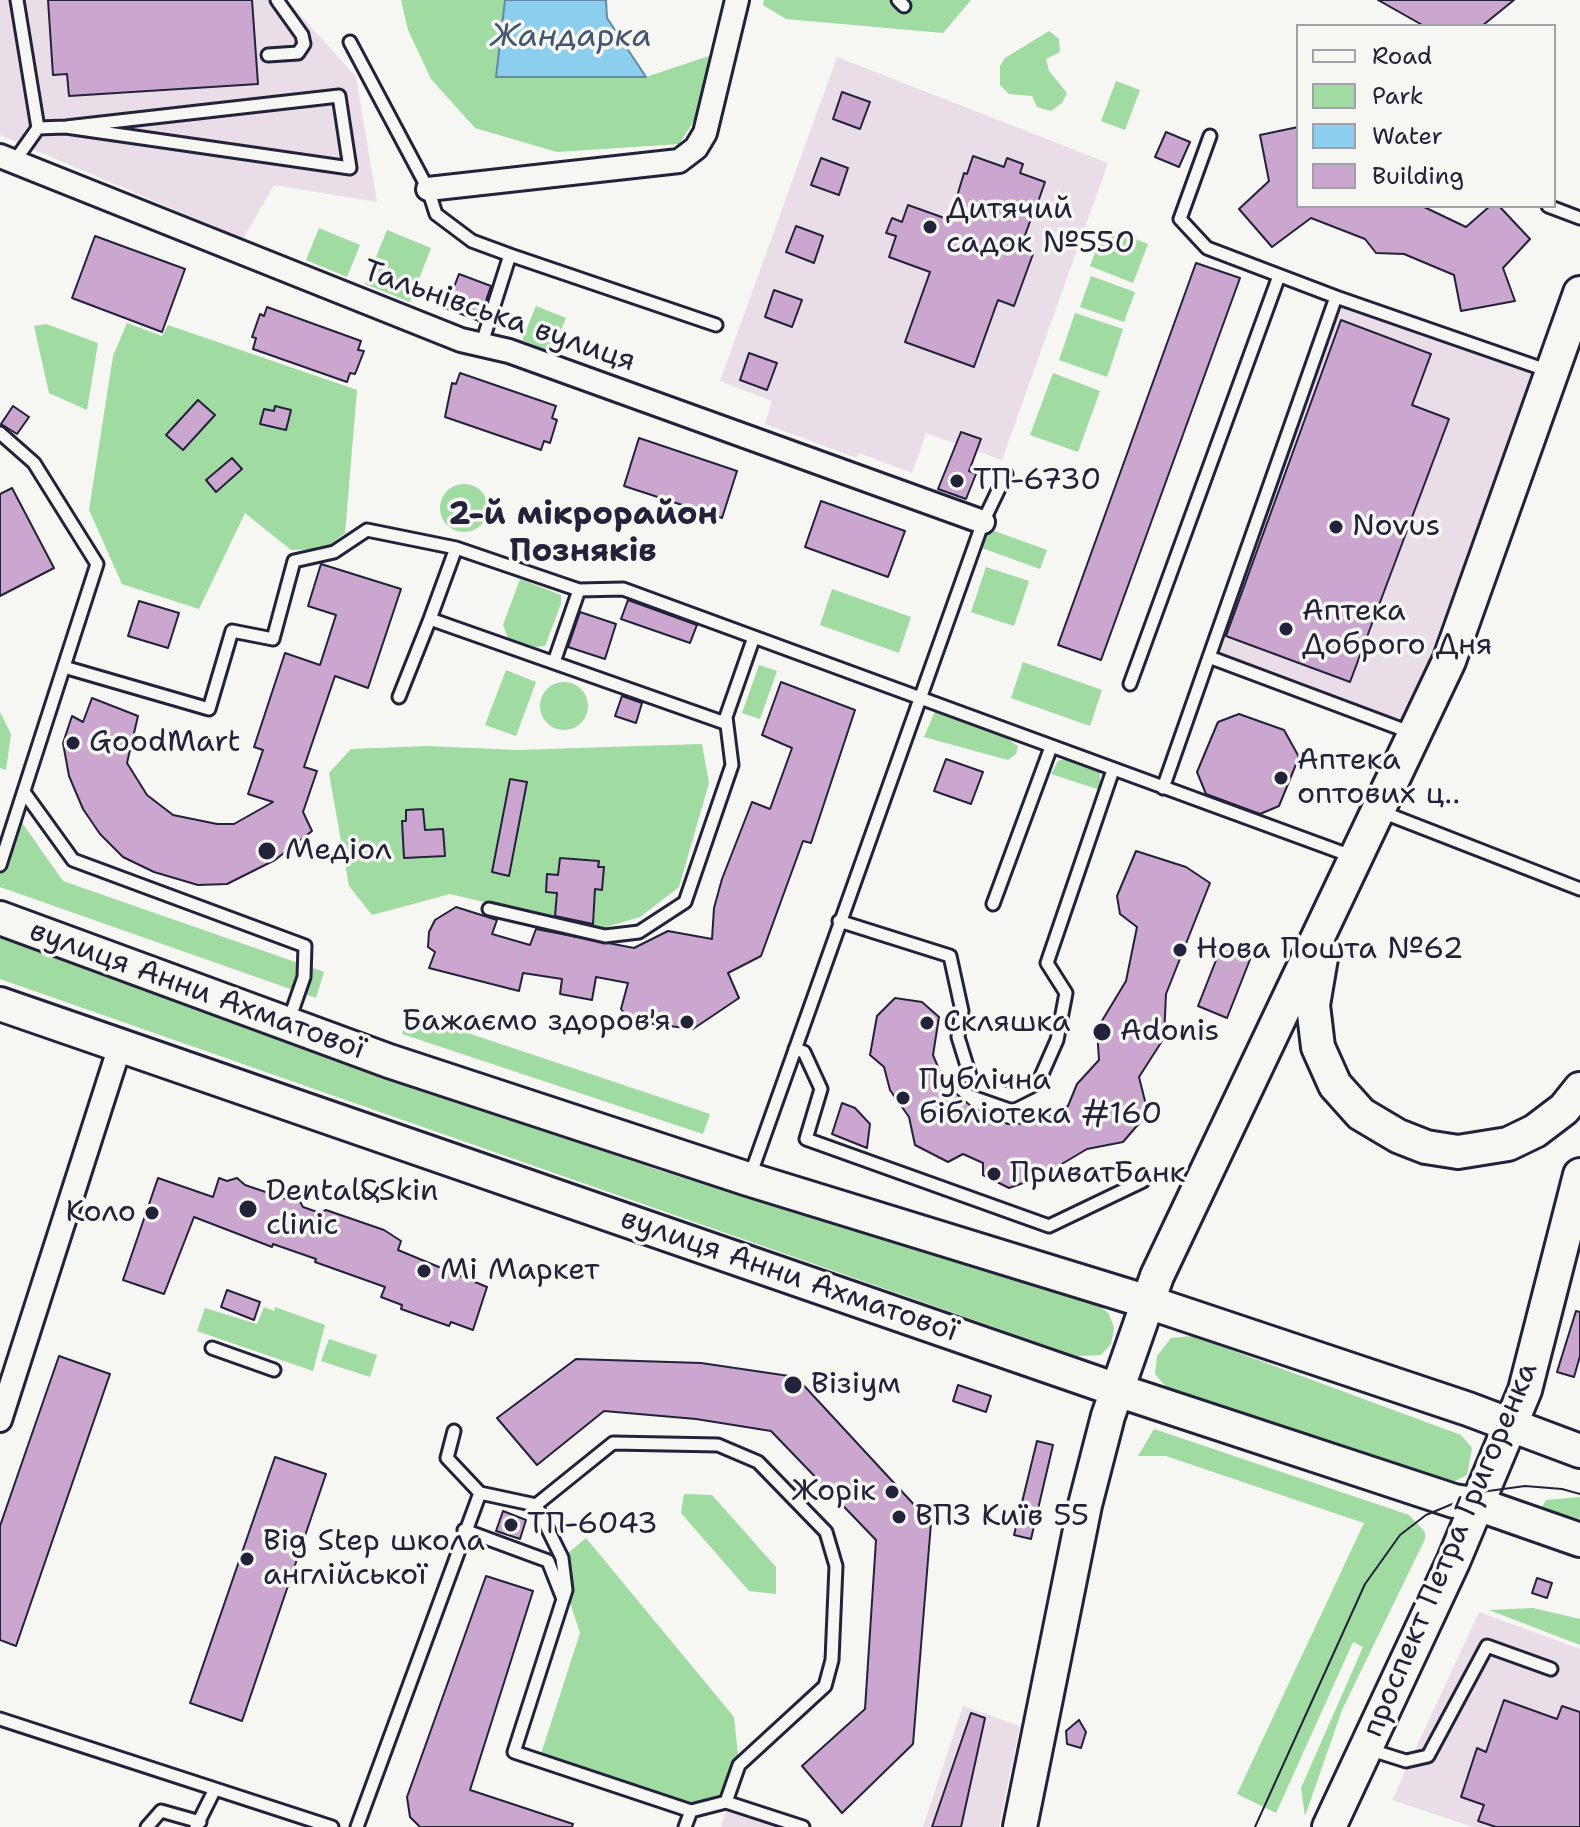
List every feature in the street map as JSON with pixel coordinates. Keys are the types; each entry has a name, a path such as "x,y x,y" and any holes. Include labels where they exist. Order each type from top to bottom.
{"main road":[{"path":"1020,1827 1085,1505 1117,1390 1157,1276 1449,661 1580,293"},
{"path":"1328,914 1313,1005 1318,1047 1335,1085 1361,1114 1426,1147 1458,1152 1508,1144 1535,1131 1564,1109 1580,1089"},
{"name":"вулиця Анни Ахматової","path":"0,918 389,1061 748,1179 1148,1302 1468,1409 1580,1451"},
{"name":"вулиця Анни Ахматової","path":"0,1004 1117,1390 1580,1540"},
{"name":"проспект Петра Григоренка","path":"1329,1827 1368,1749 1525,1390 1580,1175"}],"street":[{"path":"428,189 679,161 696,148 705,133 737,0"},
{"name":"Тальнівська вулиця","path":"7,159 461,340 482,343 983,522"},
{"path":"0,1420 120,1046"}],"lane":[{"path":"17,0 38,128"},
{"path":"268,55 298,53 304,44 302,35 277,0"},
{"path":"350,42 428,189 436,214 472,241 716,325"},
{"path":"7,159 38,128 339,96 350,168 66,127"},
{"path":"1210,136 1180,219 1207,248 1550,372"},
{"path":"1553,208 1580,218"},
{"path":"482,343 510,255"},
{"path":"1130,684 1279,276"},
{"path":"1163,788 1336,297"},
{"path":"0,433 34,463 97,564 0,865"},
{"path":"748,1179 983,522 1006,474"},
{"path":"64,667 209,709 232,631 273,639 294,561 334,552 367,530 456,548 579,590 623,589 1355,857"},
{"path":"399,697 456,548"},
{"path":"554,662 579,590"},
{"path":"430,619 725,723"},
{"path":"489,909 605,936 639,932 685,902 732,765 725,723 754,637"},
{"path":"1209,657 1416,735"},
{"path":"993,904 1051,747"},
{"path":"839,921 950,956 962,1011 958,1037 972,1082 1012,1096 1038,1083 1057,1040 1066,993 1047,963 1113,770"},
{"path":"24,792 73,860 305,946 304,977 288,1024"},
{"path":"1378,810 1580,889"},
{"path":"795,1049 804,1052 821,1089 806,1139 1049,1226 1143,1181"},
{"path":"212,1348 274,1370"},
{"path":"454,1431 447,1458 480,1493 536,1505"},
{"path":"536,1505 613,1443 718,1445 758,1462 826,1532 836,1566 832,1660 825,1686 739,1765 726,1802"},
{"path":"357,1827 480,1493"},
{"path":"536,1505 562,1558 566,1590 514,1752 691,1811 726,1802 803,1827"},
{"path":"464,1530 548,1561 563,1600"},
{"path":"1368,1749 1406,1761 1428,1756 1487,1646 1551,1669"},
{"path":"0,1719 332,1827"},
{"path":"147,1827 161,1811 198,1825 215,1789"},
{"path":"685,1827 691,1811"}],"shaded area":[{"path":"0,0 287,0 356,77 377,202 274,185 243,239 0,135"},
{"name":"Дитячий садок №550","path":"837,57 1108,163 1002,460 926,433 912,473 859,453 857,458 765,424 772,401 720,381"},
{"path":"1336,297 1536,364 1402,733 1209,657"},
{"path":"1479,1612 1580,1649 1580,1827 1473,1827 1392,1800"},
{"path":"963,1706 1020,1726 999,1827 923,1827"},
{"path":"727,1809 782,1827 721,1827"}],"green space":[{"path":"401,0 505,0 496,76 646,77 715,54 701,110 679,144 557,152 475,128 431,79 408,30"},
{"path":"764,0 971,0 943,33 786,19 763,5"},
{"path":"1049,31 1059,39 1060,52 1046,59 1049,71 1067,93 1062,103 1051,111 1037,107 1032,96 1009,94 1000,85 1000,66 1005,58"},
{"path":"1116,81 1140,90 1125,130 1101,121"},
{"path":"1105,227 1148,244 1133,283 1090,266"},
{"path":"319,228 360,245 347,277 306,260"},
{"path":"387,230 431,248 410,302 365,284"},
{"path":"1091,276 1135,292 1124,322 1080,307"},
{"path":"536,306 566,318 552,352 522,340"},
{"path":"1075,313 1123,329 1107,377 1059,360"},
{"path":"127,323 162,336 168,325 357,390 345,533 324,549 291,550 245,513 199,609 122,584 89,510 113,356"},
{"path":"46,324 98,343 87,410 49,393 34,326"},
{"path":"1053,373 1100,391 1078,452 1030,435"},
{"path":"464,484 473,485 481,491 487,499 487,517 481,525 473,531 464,532 455,531 447,525 441,517 440,508 441,499 447,491 455,485"},
{"path":"989,529 1047,550 1040,569 982,548"},
{"path":"986,567 1029,581 1014,626 971,612"},
{"path":"520,579 561,595 561,604 545,646 536,647 508,638 503,625"},
{"path":"832,589 911,617 899,653 820,625"},
{"path":"1023,662 1102,690 1090,726 1011,698"},
{"path":"759,665 777,671 760,719 742,713"},
{"path":"506,670 536,682 516,736 485,725"},
{"path":"564,682 573,683 581,689 587,697 587,715 581,723 573,729 564,730 555,729 547,723 541,715 540,706 541,697 547,689 555,683"},
{"path":"935,711 1005,737 1018,746 1016,754 1008,760 924,737"},
{"path":"0,712 11,734 6,770 0,768"},
{"path":"702,744 709,783 679,887 640,917 599,929 450,894 372,915 349,886 329,773 351,749 428,746 516,750"},
{"path":"1068,758 1100,770 1100,790 1051,774 1058,761"},
{"path":"18,817 63,881 324,972 316,998 0,887 0,874"},
{"path":"0,935 188,1007 658,1170 1101,1307 1109,1314 1114,1328 1111,1344 1101,1355 1077,1356 0,979"},
{"path":"408,1013 710,1114 703,1134 402,1034"},
{"path":"264,1307 274,1311 275,1307 325,1325 313,1371 197,1331 205,1308 257,1324"},
{"path":"1193,1336 1461,1435 1472,1448 1467,1475 1447,1485 1169,1390 1155,1374 1157,1356 1171,1338"},
{"path":"329,1339 377,1355 370,1377 321,1361"},
{"path":"1154,1429 1409,1515 1425,1532 1425,1539 1342,1710 1305,1816 1301,1788 1363,1647 1353,1642 1276,1813 1237,1794 1364,1523 1166,1456 1138,1456"},
{"path":"684,1494 712,1495 776,1567 776,1594 749,1591 681,1513"},
{"path":"1580,1497 1580,1519 1541,1509 1546,1500"},
{"path":"586,1538 734,1717 739,1765 726,1802 691,1811 539,1760 580,1633 566,1590 562,1558"},
{"path":"1533,1608 1580,1619 1580,1645 1489,1610"}],"water":[{"name":"Жандарка","path":"505,0 606,0 607,18 646,77 496,77"}],"building":[{"path":"48,0 252,0 258,84 69,96 67,74 53,75"},
{"path":"1378,0 1514,0 1484,24 1420,24"},
{"path":"842,92 870,102 860,129 833,119"},
{"path":"1296,127 1296,208 1426,208 1466,227 1488,208 1501,208 1530,239 1503,268 1515,301 1461,311 1454,275 1404,254 1376,253 1365,239 1311,218 1272,247 1239,209 1269,181 1260,135"},
{"path":"1166,132 1190,142 1179,167 1155,157"},
{"path":"973,156 1004,167 1007,158 1023,164 1020,173 1045,182 1038,202 1045,205 1040,219 1032,216 1020,249 1033,254 1014,306 998,300 974,367 905,342 930,272 889,257 896,236 886,233 892,218 902,222 908,205 950,220 964,173 967,174"},
{"path":"821,158 848,168 839,195 811,185"},
{"path":"796,226 823,236 814,263 786,252"},
{"path":"95,236 185,269 162,332 72,298"},
{"path":"1196,263 1240,278 1101,660 1058,645"},
{"path":"459,274 491,286 479,321 446,308"},
{"path":"774,290 802,300 792,327 765,317"},
{"path":"267,307 361,341 358,350 364,351 355,374 350,373 347,382 253,349 256,338 252,337 260,314 264,316"},
{"name":"Novus","path":"1341,320 1431,354 1412,405 1449,419 1350,682 1226,636"},
{"path":"749,353 777,363 767,390 740,380"},
{"path":"460,373 556,406 552,418 557,420 550,443 544,441 541,450 445,417 452,383 456,384"},
{"path":"198,400 215,415 183,450 166,435"},
{"path":"13,406 29,417 17,434 1,424"},
{"path":"275,406 291,410 286,430 260,424 264,409 274,411"},
{"path":"961,432 981,439 969,471 976,474 966,499 938,489"},
{"path":"639,438 737,471 722,518 624,486"},
{"path":"232,458 242,469 216,492 206,480"},
{"path":"12,488 54,568 0,596 0,494"},
{"path":"821,501 905,531 888,577 805,547"},
{"path":"321,564 401,589 368,688 335,676 304,767 317,771 303,812 312,831 275,860 227,884 198,885 154,872 123,857 100,834 83,809 69,776 63,743 72,716 83,722 92,698 138,716 127,763 147,795 173,815 217,824 234,824 273,802 248,794 263,750 254,747 285,653 320,665 336,615 308,606"},
{"path":"628,600 697,625 690,643 621,619"},
{"path":"139,601 179,613 168,648 128,636"},
{"path":"580,612 616,624 605,659 568,647"},
{"path":"781,682 855,710 811,843 803,841 761,956 728,973 739,998 693,1029 630,1021 621,1009 628,983 596,977 592,1000 560,994 562,979 523,973 519,991 429,968 435,952 428,947 429,932 435,920 456,907 497,920 492,934 530,945 536,929 634,948 668,931 712,939 714,908 722,879 752,802 770,809 792,748 762,735"},
{"path":"622,696 642,703 636,723 615,716"},
{"path":"1239,714 1284,730 1299,757 1279,806 1260,814 1206,794 1197,772 1218,722"},
{"path":"946,759 983,772 971,804 934,791"},
{"path":"510,779 527,782 509,876 492,872"},
{"path":"423,809 425,830 443,829 445,856 404,858 402,821 406,821 406,810"},
{"path":"1136,851 1186,867 1210,883 1166,994 1164,1038 1139,1077 1148,1113 1123,1142 1087,1149 1040,1177 1009,1188 983,1175 983,1163 963,1154 948,1162 915,1145 909,1117 890,1090 884,1067 870,1055 877,1016 895,998 922,1002 939,1017 933,1055 945,1084 972,1107 1008,1124 1036,1123 1068,1106 1077,1084 1099,1060 1097,1029 1126,981 1137,927 1120,914 1117,896"},
{"path":"560,858 599,861 598,867 604,867 602,890 595,889 593,924 555,916 557,893 546,892 547,874 558,875"},
{"path":"1222,945 1251,957 1227,1018 1198,1006"},
{"path":"842,1103 855,1108 870,1124 867,1148 832,1134"},
{"path":"158,1178 213,1197 219,1178 227,1181 237,1178 245,1185 289,1200 298,1198 303,1207 320,1213 326,1210 384,1230 401,1241 398,1250 487,1287 473,1330 451,1322 449,1326 401,1309 402,1305 381,1297 385,1287 315,1262 316,1259 273,1244 272,1247 194,1217 164,1294 123,1280"},
{"path":"227,1290 260,1302 254,1320 221,1307"},
{"path":"1576,1311 1580,1312 1580,1356 1574,1377 1557,1372"},
{"path":"59,1356 110,1374 16,1646 0,1640 0,1526"},
{"path":"576,1359 701,1363 796,1377 931,1523 913,1744 842,1813 802,1766 865,1709 876,1540 771,1431 696,1419 604,1411 537,1465 497,1418"},
{"path":"958,1385 991,1396 986,1412 953,1401"},
{"path":"1037,1441 1053,1445 1031,1539 1014,1535"},
{"path":"275,1457 326,1474 242,1721 190,1703"},
{"name":"ТП-6043","path":"503,1511 526,1520 520,1539 496,1531"},
{"path":"486,1576 533,1591 470,1790 573,1824 572,1827 420,1827 410,1817 407,1797"},
{"path":"1537,1578 1552,1583 1547,1598 1532,1593"},
{"path":"1504,1700 1557,1719 1562,1706 1580,1712 1580,1827 1496,1827 1478,1821 1484,1805 1461,1797 1477,1748 1486,1752"},
{"path":"971,1713 985,1718 961,1827 932,1827"},
{"path":"1079,1720 1086,1732 1081,1748 1067,1744 1066,1731"}],"tram line":[{"path":"1255,1827 1365,1584 1400,1535 1426,1515 1481,1492 1525,1486 1580,1494"}],"place":[{"name":"Дитячий садок №550","path":"930,227"},
{"name":"ТП-6730","path":"957,481"},
{"name":"Novus","path":"1336,527"},
{"name":"Аптека Доброго Дня","path":"1286,629"},
{"name":"GoodMart","path":"73,743"},
{"name":"Аптека оптових ц‥","path":"1281,778"},
{"name":"Медіол","path":"267,851"},
{"name":"Нова Пошта №62","path":"1180,950"},
{"name":"Бажаємо здоров'я","path":"687,1022"},
{"name":"Скляшка","path":"927,1023"},
{"name":"Adonis","path":"1102,1032"},
{"name":"Публічна бібліотека #160","path":"903,1098"},
{"name":"ПриватБанк","path":"994,1174"},
{"name":"Dental&Skin clinic","path":"248,1209"},
{"name":"Коло","path":"152,1213"},
{"name":"Мі Маркет","path":"424,1271"},
{"name":"Візіум","path":"793,1385"},
{"name":"Жорік","path":"892,1492"},
{"name":"ВПЗ Київ 55","path":"899,1517"},
{"name":"ТП-6043","path":"511,1525"},
{"name":"Big Step школа англiйськоï","path":"247,1559"}],"district":[{"name":"2-й мікрорайон Позняків","path":"583,534"}]}
